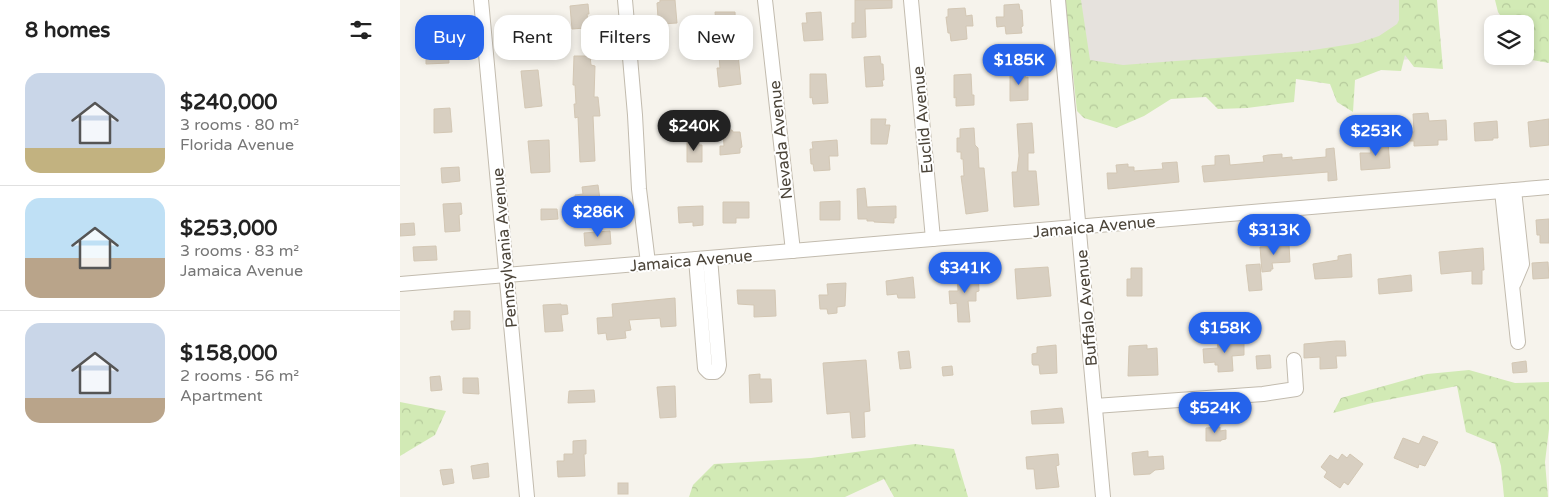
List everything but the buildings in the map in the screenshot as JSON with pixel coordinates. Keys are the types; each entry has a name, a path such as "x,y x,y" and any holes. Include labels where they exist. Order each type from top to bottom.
{"street":[{"name":"Pennsylvania Avenue","path":"481,0 527,497"},
{"path":"625,0 639,189 648,264"},
{"name":"Nevada Avenue","path":"765,0 792,251"},
{"name":"Euclid Avenue","path":"912,0 933,239"},
{"name":"Buffalo Avenue","path":"1058,0 1103,497"},
{"name":"Jamaica Avenue","path":"400,284 1549,187"},
{"path":"1508,191 1522,264 1513,286 1518,342"},
{"path":"703,259 719,365 715,372 709,372 705,368 703,259"},
{"path":"1095,406 1263,394 1296,388 1294,360"}],"shaded area":[{"path":"1074,0 1418,0 1424,58 1081,87"}],"green space":[{"path":"1065,0 1081,0 1090,60 1123,65 1307,51 1358,43 1379,36 1397,24 1399,20 1399,0 1437,0 1443,69 1414,67 1405,55 1401,71 1381,70 1355,80 1353,112 1337,102 1330,84 1296,79 1294,102 1247,108 1218,109 1206,97 1171,99 1144,116 1116,128 1084,118 1077,111"},
{"path":"1495,0 1549,0 1549,63 1534,60 1534,15 1500,15"},
{"path":"1469,370 1515,383 1549,382 1549,429 1545,462 1548,497 1504,497 1501,466 1495,444 1466,432 1457,386 1333,413 1341,398 1427,374"},
{"path":"400,402 446,411 435,435 400,456"},
{"path":"915,444 954,449 968,497 894,497 884,479 845,497 689,497 693,485 714,464 811,458"}]}
